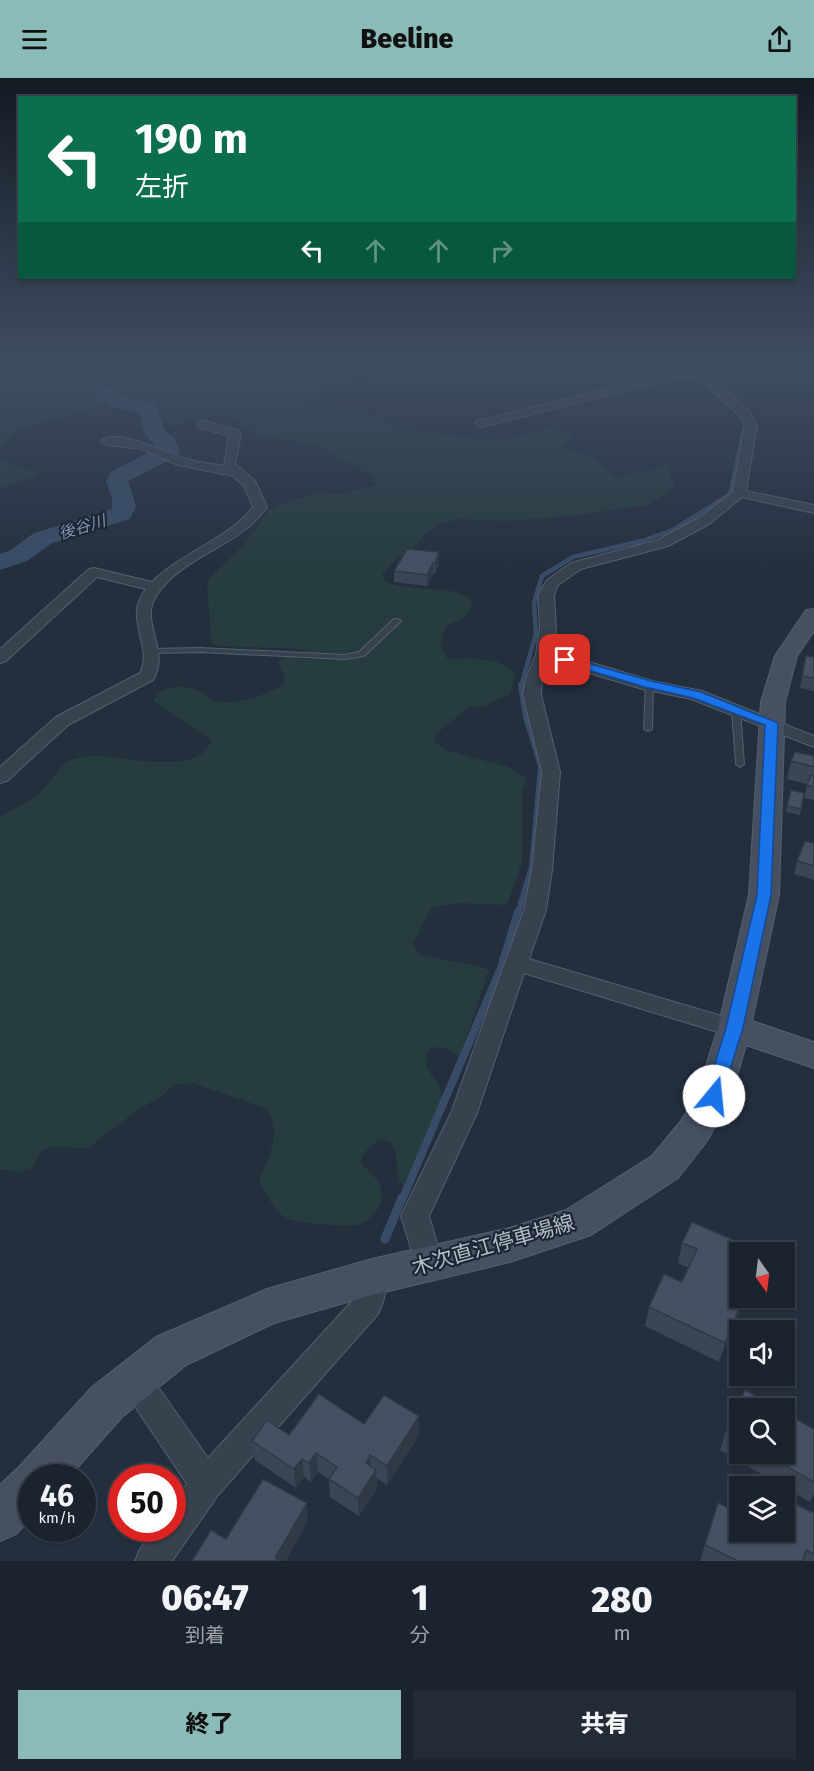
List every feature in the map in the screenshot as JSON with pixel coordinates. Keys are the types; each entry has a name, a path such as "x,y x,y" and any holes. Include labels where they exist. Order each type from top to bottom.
{"main road":[{"name":"木次直江停車場線","path":"51,1464 107,1402 171,1351 267,1307 372,1277 510,1245 578,1223 665,1167 694,1131 714,1096 734,1028 764,895 771,723 778,678 786,656 814,615"},
{"path":"734,1028 814,1055"},
{"path":"0,1518 18,1499"}],"street":[{"path":"0,777 62,721 147,676 153,664 142,608 156,587 179,567 257,512 260,502 255,492 250,484 234,472 229,465 228,459 235,434 228,432"},
{"path":"429,1265 415,1216 464,1113 535,910 551,772 532,695 534,679 544,654 548,628 546,595 552,583 562,574 593,560 663,543 704,521 739,493 750,432"},
{"path":"107,441 145,446 182,462 234,472"},
{"path":"739,493 814,509"},
{"path":"0,658 94,572 156,587"},
{"path":"544,654 696,695 814,742"},
{"path":"516,963 734,1028"},
{"path":"152,1561 207,1484 368,1305 372,1277"},
{"path":"135,1380 207,1484"}],"lane":[{"path":"150,651 224,651 345,657 361,654 397,621"},
{"path":"648,729 649,684"},
{"path":"736,710 740,764"}],"green space":[{"path":"0,432 16,432 0,449"},
{"path":"253,432 425,432 499,441 535,432 565,432 576,436 563,446 595,460 615,477 668,466 674,488 648,505 572,516 508,521 458,519 438,524 423,536 413,549 395,560 382,575 385,581 395,585 454,592 472,601 464,618 447,625 441,646 448,659 485,660 502,664 515,675 510,695 486,706 468,708 436,734 435,742 445,750 508,767 527,778 522,791 522,862 507,905 458,903 431,908 413,944 420,955 482,967 489,971 460,1055 456,1056 448,1049 438,1047 431,1048 427,1056 427,1068 441,1091 442,1099 404,1184 399,1183 396,1154 391,1143 379,1140 362,1158 360,1162 376,1180 381,1188 382,1197 376,1211 369,1219 355,1225 311,1223 291,1220 281,1215 270,1201 259,1180 274,1137 272,1119 268,1109 192,1083 174,1085 88,1148 52,1147 42,1150 31,1169 18,1172 0,1169 0,817 38,793 62,766 72,760 103,756 176,762 192,759 204,752 211,740 154,701 156,694 168,688 186,687 205,694 212,700 229,702 250,699 270,692 285,683 278,662 288,656 307,659 310,656 309,652 300,649 217,646 211,643 207,581 247,541 270,509 316,492 337,495 376,485 373,477 325,448 303,442 260,437"},
{"path":"0,459 41,474 0,489"}],"building":[{"path":"407,549 439,552 427,575 394,571"},
{"path":"806,656 814,657 814,678 802,676"},
{"path":"795,752 814,756 814,767 791,761"},
{"path":"811,775 814,776 814,787 807,785"},
{"path":"791,790 804,793 801,809 787,806"},
{"path":"805,841 814,843 814,866 797,861"},
{"path":"692,1222 738,1242 729,1242 729,1308 739,1308 734,1320 729,1320 729,1333 725,1343 649,1307 664,1274 682,1282 697,1249 682,1243"},
{"path":"745,1390 760,1398 741,1398"},
{"path":"319,1394 364,1424 384,1395 419,1416 387,1466 370,1455 366,1463 376,1470 358,1498 329,1479 337,1467 316,1453 309,1463 302,1459 294,1469 252,1441 267,1420 289,1435"},
{"path":"795,1418 814,1429 814,1482 782,1464 795,1464"},
{"path":"263,1479 307,1503 275,1558 280,1561 192,1561 211,1530 226,1539"},
{"path":"718,1503 729,1508 729,1542 795,1542 795,1504 814,1513 814,1554 806,1550 803,1561 738,1561 705,1545"}],"waterway":[{"name":"後谷川","path":"0,562 18,556 43,538 122,514 124,502 117,481 119,477 169,451 167,444 155,432"},
{"path":"711,506 730,494 743,432"},
{"path":"521,686 536,634 534,603 542,576 573,557 642,541 673,530 713,505"},
{"path":"518,913 532,867 541,766 526,717 521,686"},
{"path":"402,1200 501,968 518,912"},
{"path":"385,1239 402,1198"}],"route":[{"path":"565,660 696,695 771,723 764,895 734,1028 714,1096"}]}
